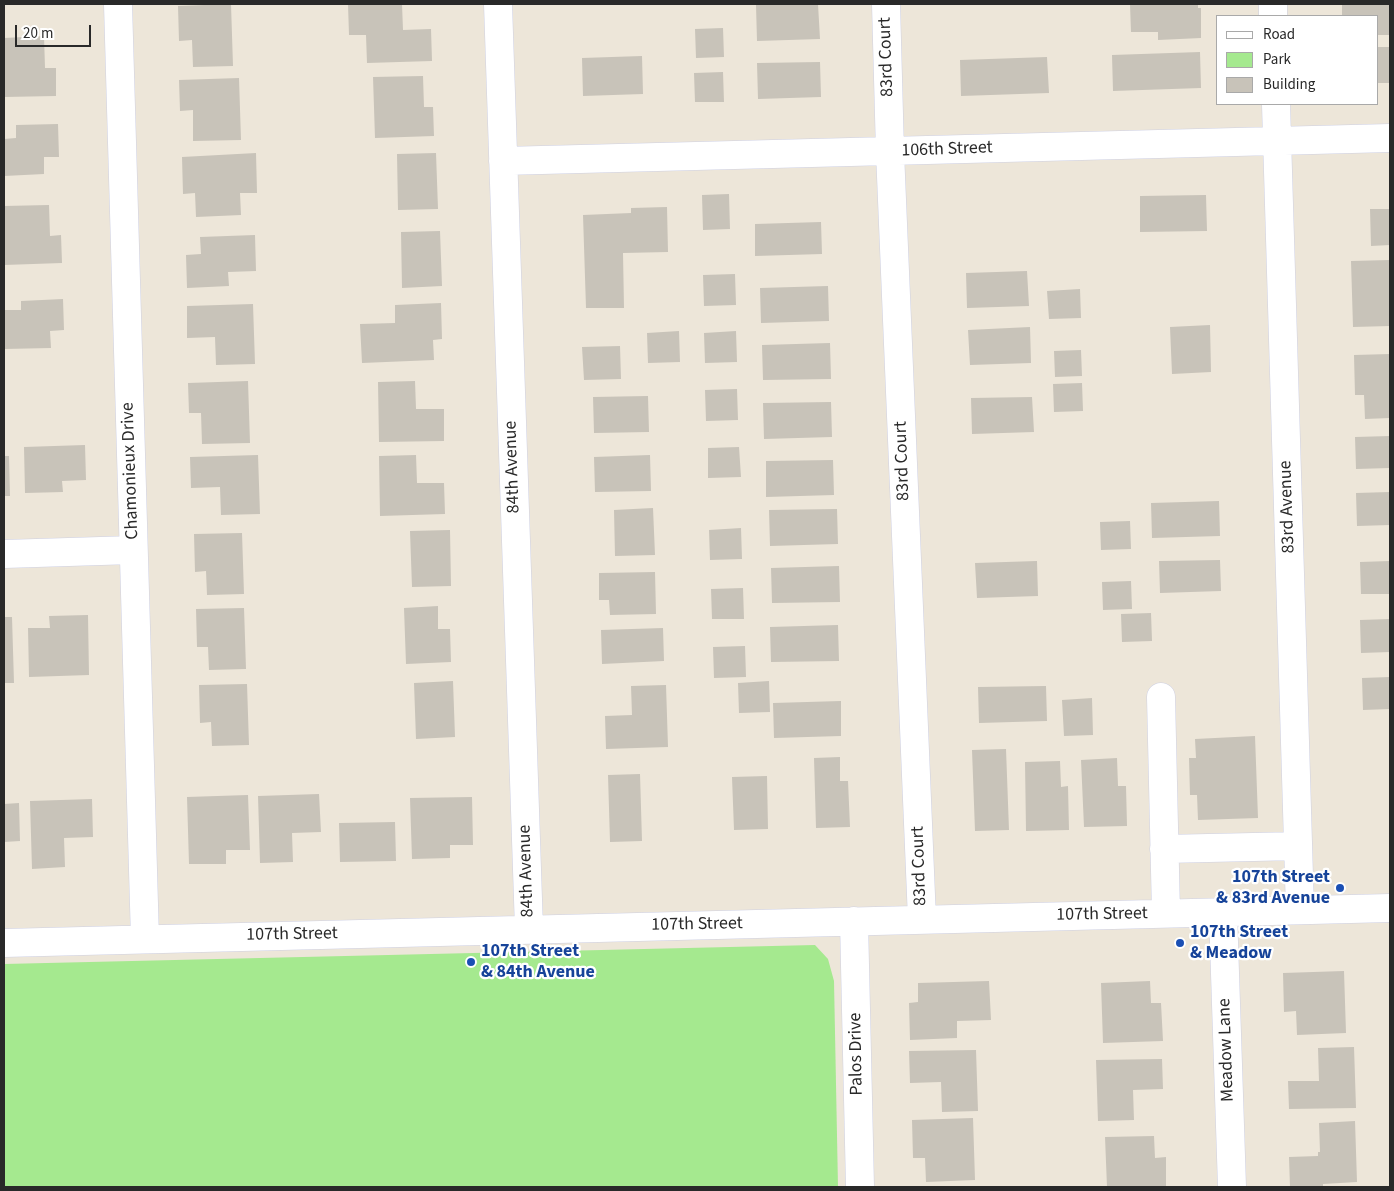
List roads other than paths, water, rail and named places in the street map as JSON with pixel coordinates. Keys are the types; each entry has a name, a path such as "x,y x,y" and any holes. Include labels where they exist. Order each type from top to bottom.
{"street":[{"name":"Chamonieux Drive","path":"118,4 145,939"},
{"name":"84th Avenue","path":"498,4 529,929"},
{"name":"83rd Court","path":"886,4 890,152 922,919"},
{"name":"83rd Avenue","path":"1276,105 1300,910"},
{"name":"106th Street","path":"503,161 1390,138"},
{"path":"4,554 133,550"},
{"path":"1161,697 1166,913"},
{"path":"1164,849 1298,846"},
{"name":"107th Street","path":"4,943 1390,908"},
{"name":"Meadow Lane","path":"1223,912 1232,1187"},
{"name":"Palos Drive","path":"854,921 860,1187"}],"place":[{"name":"107th Street & 83rd Avenue","path":"1340,888"},
{"name":"107th Street & Meadow","path":"1180,943"},
{"name":"107th Street & 84th Avenue","path":"471,962"}]}
